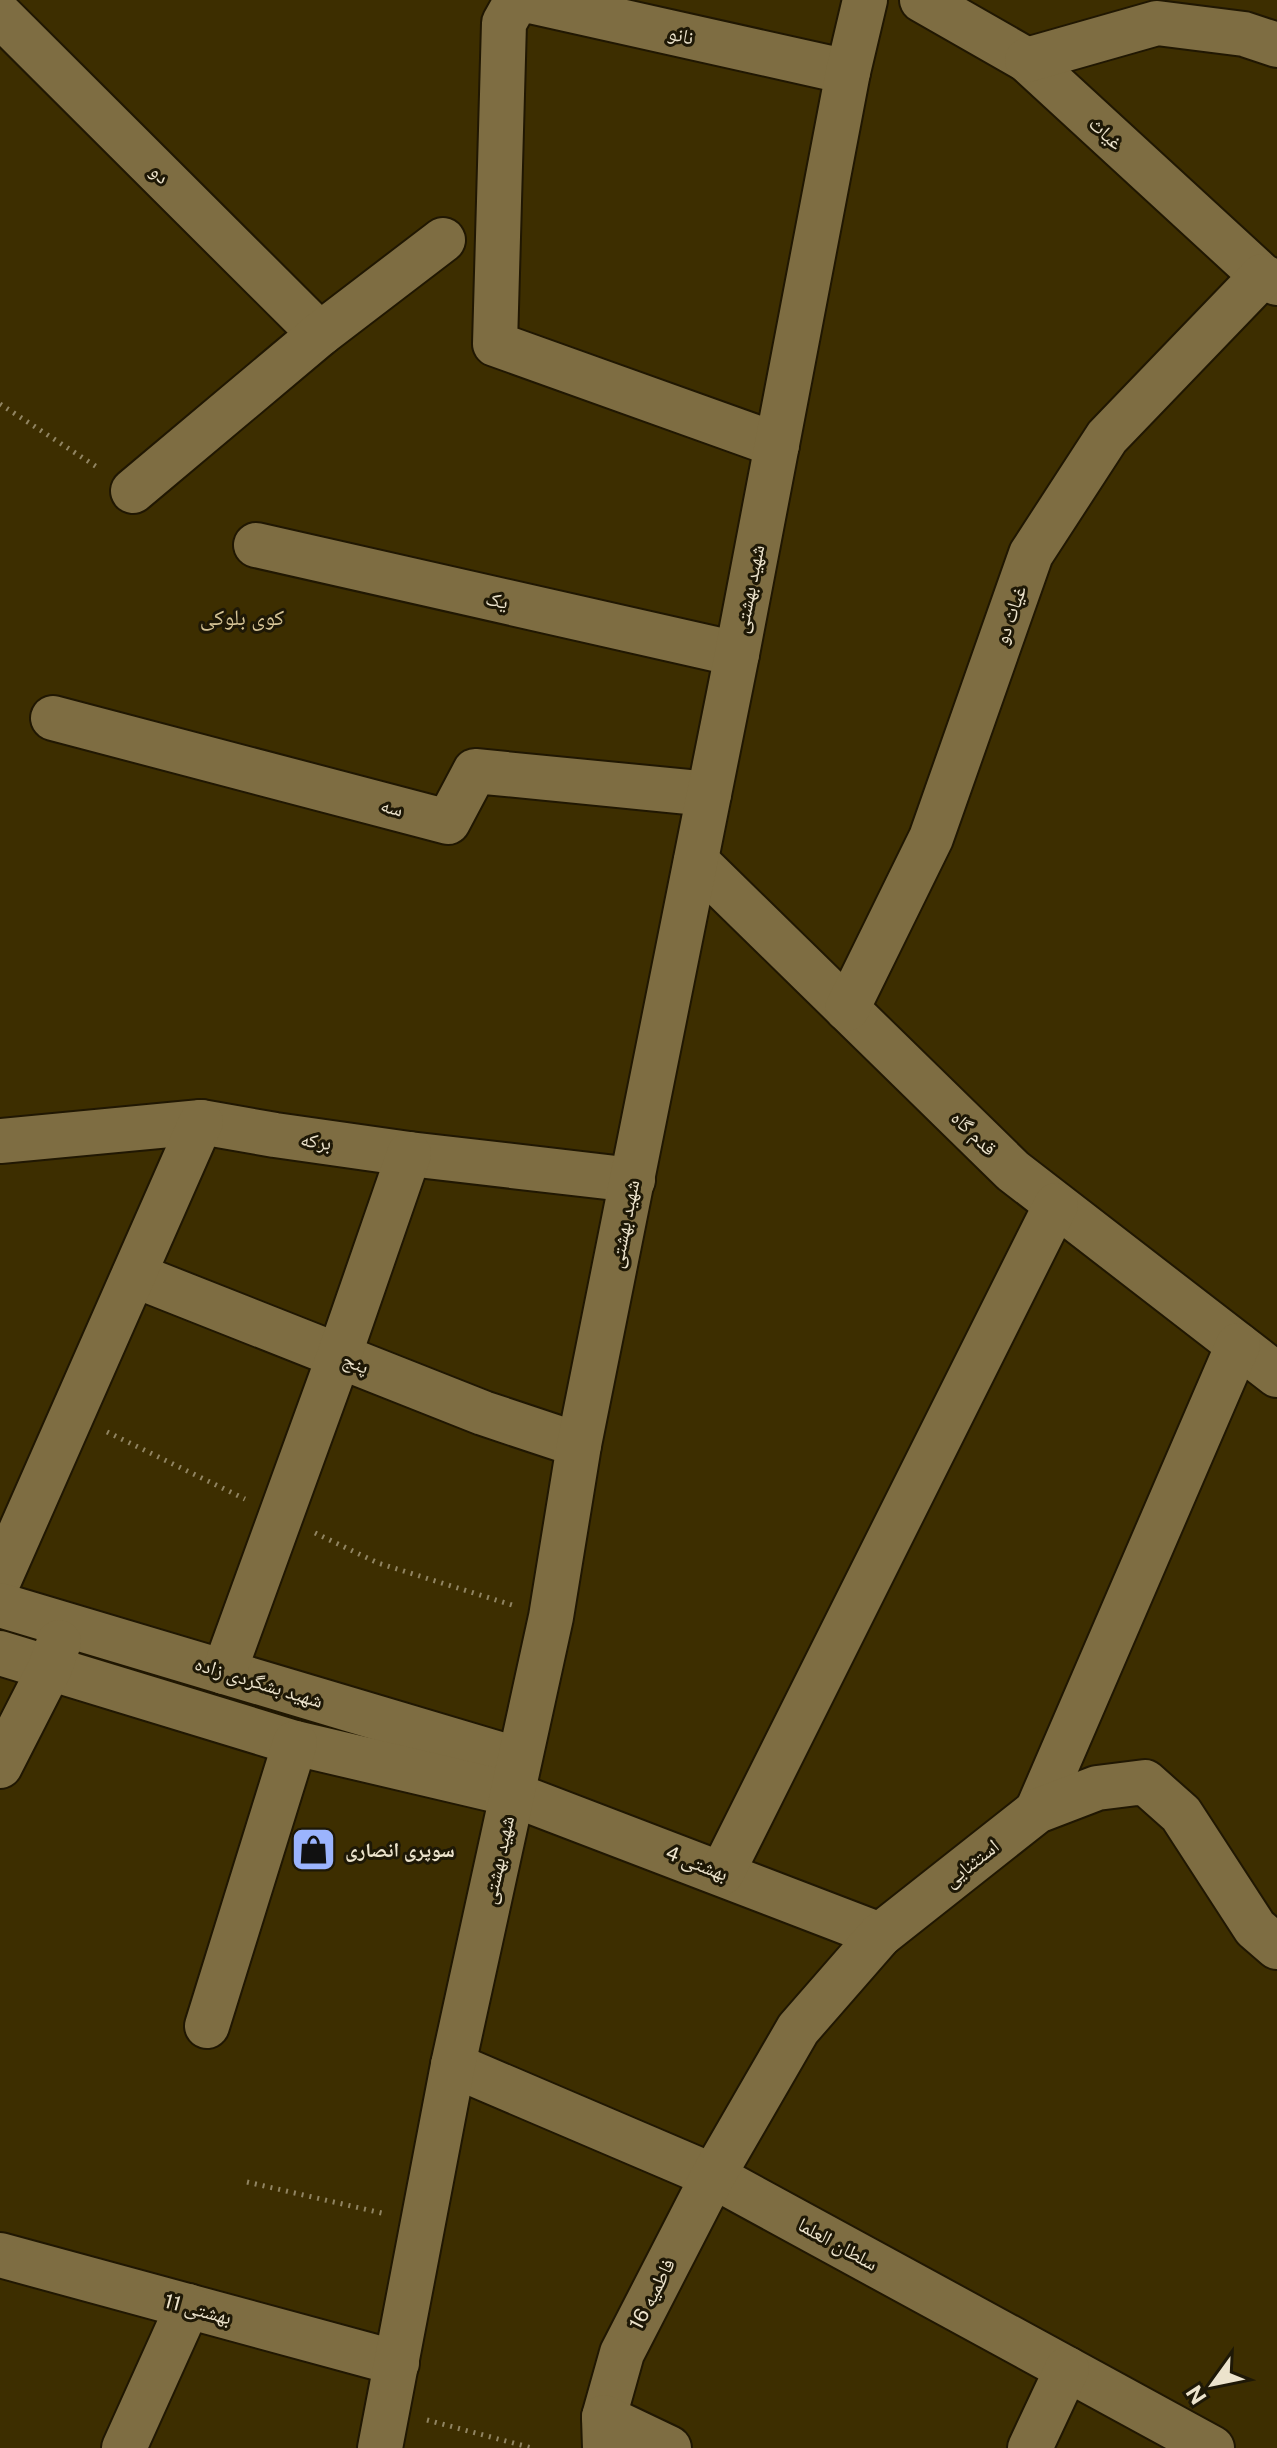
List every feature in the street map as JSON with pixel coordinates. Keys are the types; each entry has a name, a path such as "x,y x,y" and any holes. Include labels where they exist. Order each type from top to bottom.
{"street":[{"name":"نانو","path":"777,445 495,344 504,23 514,5 526,0 848,72"},
{"name":"شهید بهشتی","path":"383,2429 453,2065 551,1617 579,1445 737,654 848,72 865,0"},
{"name":"غیاث","path":"922,0 1027,60 1270,280"},
{"path":"1027,60 1159,11 1277,45"},
{"name":"دو","path":"0,15 320,334"},
{"path":"133,491 320,334 443,240"},
{"name":"غیاث دو","path":"847,1009 931,838 1031,554 1107,437 1270,280"},
{"name":"یک","path":"256,545 737,654"},
{"name":"سه","path":"53,718 448,822 475,771 709,794"},
{"name":"قدم گاه","path":"696,861 1013,1171 1277,1375"},
{"path":"0,1578 201,1122"},
{"name":"برکه","path":"0,1141 201,1122 409,1154 633,1180"},
{"path":"224,1672 409,1154"},
{"path":"722,1873 1056,1205"},
{"name":"پنج","path":"134,1275 483,1413 579,1445"},
{"path":"1037,1811 1238,1345"},
{"name":"شهید بشگردی زاده","path":"0,1605 224,1672 516,1777"},
{"path":"0,1766 50,1668 64,1624"},
{"path":"0,1653 295,1743 516,1777"},
{"path":"207,2026 295,1743"},
{"name":"بهشتی 4","path":"516,1777 722,1873 880,1935"},
{"name":"استثنایی","path":"713,2176 798,2029 880,1935 1037,1811 1097,1788 1145,1782 1181,1814 1255,1928 1277,1947"},
{"name":"سلطان العلما","path":"453,2065 713,2176 1212,2448"},
{"name":"فاطمیه 16","path":"605,2432 622,2353 713,2176"},
{"name":"بهشتی 11","path":"0,2255 397,2363"},
{"path":"124,2448 188,2306"},
{"path":"1030,2448 1067,2369"},
{"path":"605,2432 669,2448"}],"path":[{"path":"0,404 133,491"},
{"path":"247,2182 424,2221"},
{"path":"383,2429 532,2448"}],"place":[{"name":"سوپری انصاری","path":"314,1850"}],"district":[{"name":"کوی بلوکی","path":"242,617"}]}
